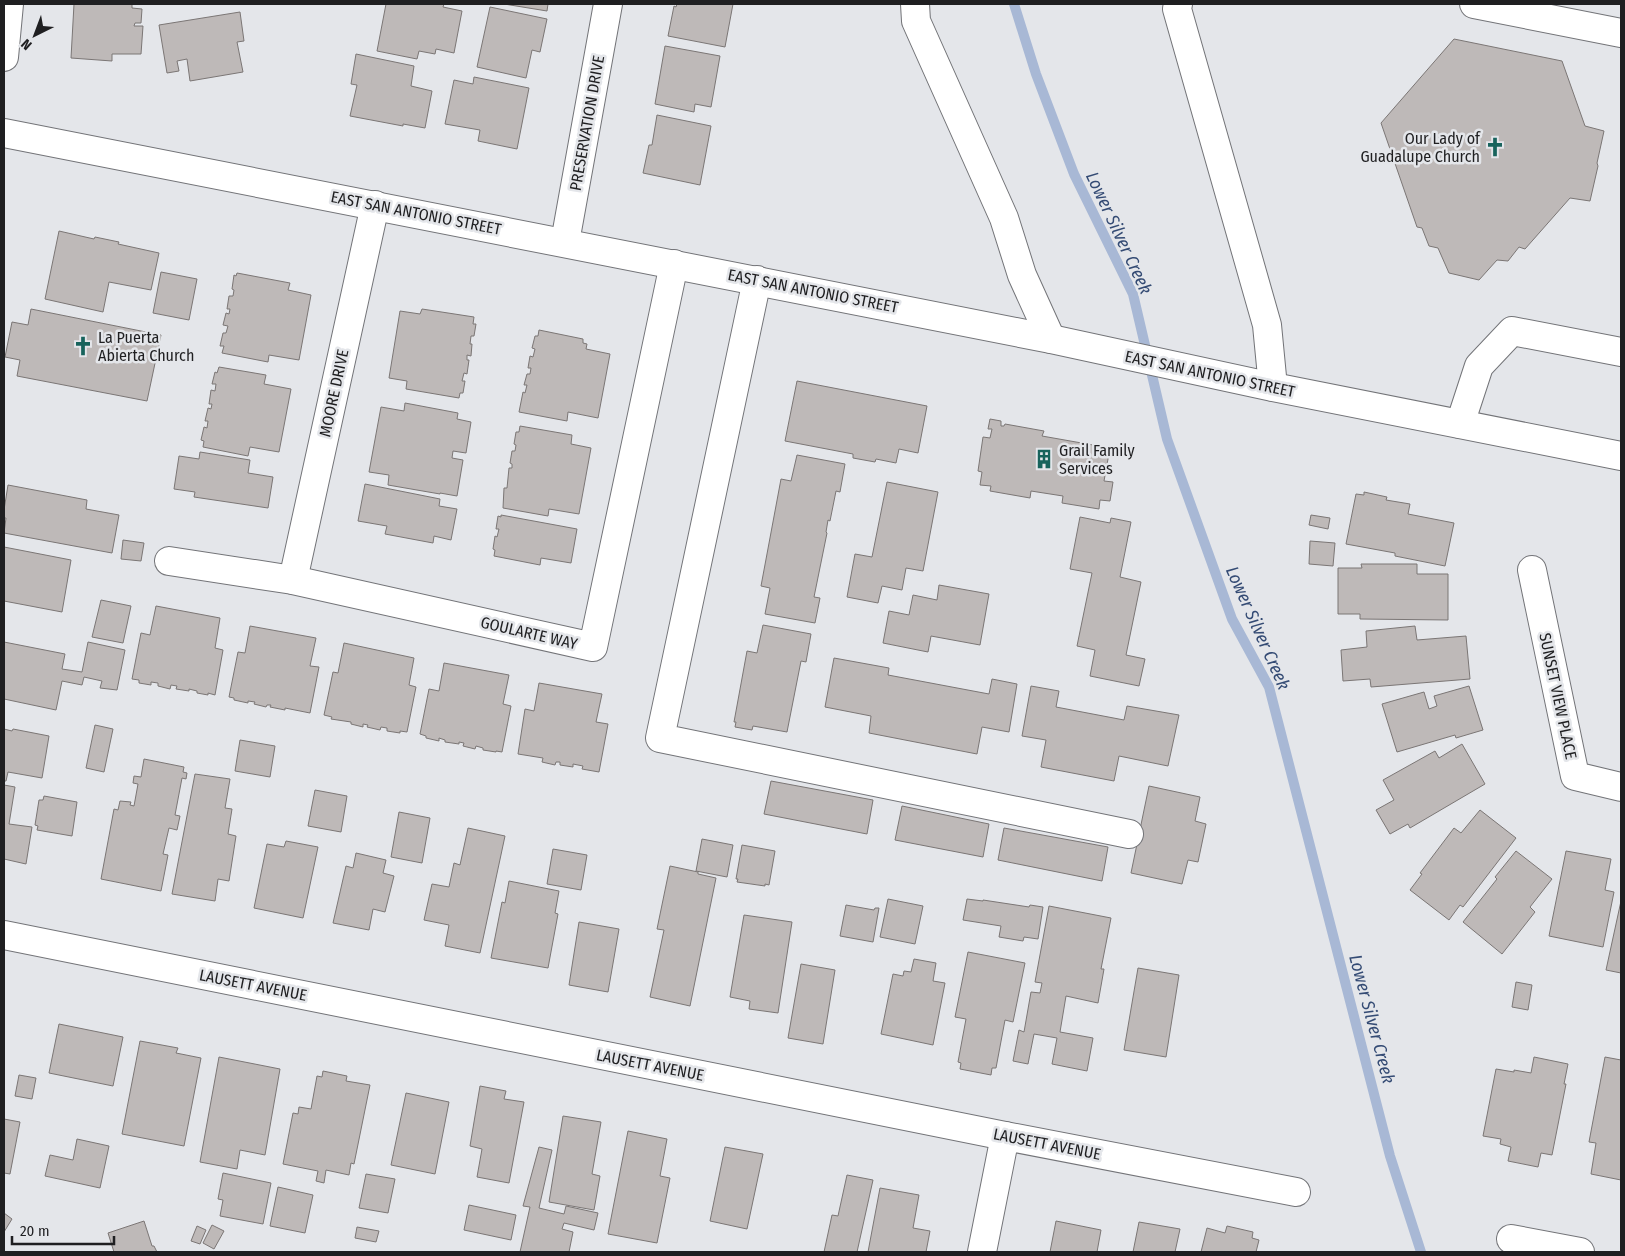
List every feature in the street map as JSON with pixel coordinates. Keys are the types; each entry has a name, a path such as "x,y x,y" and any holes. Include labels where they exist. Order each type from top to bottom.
{"street":[{"path":"4,57 9,4"},
{"name":"PRESERVATION DRIVE","path":"565,242 608,4"},
{"path":"915,4 916,21 1004,218 1022,275 1051,338"},
{"path":"1178,4 1177,8 1267,325 1273,388"},
{"path":"1474,4 1621,33"},
{"name":"EAST SAN ANTONIO STREET","path":"4,133 1051,338 1273,388 1621,456"},
{"name":"MOORE DRIVE","path":"293,580 375,205"},
{"name":"GOULARTE WAY","path":"169,561 293,580 593,647 674,264"},
{"path":"757,280 660,738 1129,834"},
{"path":"1460,424 1479,366 1512,331 1621,352"},
{"name":"SUNSET VIEW PLACE","path":"1532,570 1575,776 1621,787"},
{"name":"LAUSETT AVENUE","path":"4,935 1005,1136 1296,1192"},
{"path":"982,1252 1005,1136"},
{"path":"1511,1238 1580,1252"}],"building":[{"path":"74,4 132,4 132,8 142,9 141,23 135,23 134,26 143,26 141,54 112,54 112,61 71,58"},
{"path":"386,4 444,4 443,7 462,11 454,53 436,49 435,54 419,51 417,59 377,51"},
{"path":"504,4 548,4 547,11"},
{"path":"677,4 733,4 725,47 668,36 674,6 676,7"},
{"path":"490,7 547,19 540,52 532,50 526,78 477,67"},
{"path":"240,12 244,41 237,42 243,72 190,81 187,59 177,61 179,71 167,73 159,25"},
{"name":"Our Lady of Guadalupe Church","path":"1454,39 1562,61 1585,126 1604,131 1590,201 1570,198 1525,249 1519,247 1508,261 1497,260 1479,280 1449,273 1438,248 1429,246 1422,228 1417,227 1381,123"},
{"path":"665,46 720,56 711,107 695,104 694,112 655,104"},
{"path":"356,54 414,66 411,86 432,91 425,128 403,124 403,126 350,116 357,85 351,84"},
{"path":"474,77 529,88 517,149 478,141 480,130 445,124 454,80 473,84"},
{"path":"657,115 711,126 700,185 643,173 649,145 652,145"},
{"path":"59,231 94,239 95,237 119,242 118,244 159,253 151,290 109,282 103,312 45,299"},
{"path":"161,272 197,279 189,320 153,313"},
{"path":"237,273 290,283 288,290 311,295 299,360 269,355 268,362 222,353 224,346 220,346 223,333 226,333 228,326 223,325 226,313 229,314 230,309 227,309 229,296 233,296 234,275 236,276"},
{"name":"La Puerta Abierta Church","path":"31,309 161,335 147,401 17,376 20,360 5,357 12,322 28,325"},
{"path":"422,309 474,317 473,324 476,324 474,336 471,336 471,356 467,355 467,360 469,360 467,374 464,373 462,381 465,381 463,393 460,393 459,398 406,389 407,381 389,378 400,311 420,314"},
{"path":"539,330 583,339 583,343 587,344 586,349 610,354 598,418 568,412 567,421 519,412 523,392 525,393 527,385 524,385 527,374 530,374 531,368 528,368 530,356 533,357 535,349 532,348 535,336 538,336"},
{"path":"219,367 266,375 264,384 291,389 279,452 250,447 248,456 203,447 204,441 201,440 204,427 207,428 208,421 205,421 208,408 211,409 212,404 209,404 211,390 215,391 216,384 212,384 215,372 217,373"},
{"path":"797,381 927,406 918,453 899,449 896,463 876,459 875,462 853,458 853,454 785,441"},
{"path":"405,403 458,413 457,419 471,422 466,453 453,451 452,458 463,460 457,496 388,485 389,475 369,472 381,407 404,411"},
{"name":"Grail Family Services","path":"990,419 1001,421 1001,426 1005,424 1044,431 1042,436 1110,448 1104,481 1113,482 1110,501 1100,500 1099,509 1062,503 1063,496 1031,491 1030,498 990,491 991,486 980,485 982,472 978,471 983,437 990,438 992,429 988,429"},
{"path":"520,426 572,435 571,444 591,448 579,514 549,509 548,516 503,508 504,488 507,488 509,468 512,468 510,463 512,451 515,451 516,432 519,432"},
{"path":"200,452 250,460 248,473 273,477 268,508 194,497 195,492 174,489 179,456 199,459"},
{"path":"797,455 845,464 840,492 836,491 830,521 828,520 814,597 820,598 815,623 765,614 770,588 761,586 781,479 791,481"},
{"path":"887,482 938,492 923,571 906,568 902,590 882,586 878,603 847,597 855,554 872,557"},
{"path":"365,484 440,499 439,506 457,509 451,540 434,536 433,543 385,534 387,526 358,521"},
{"path":"8,485 87,500 86,509 119,515 112,553 4,533 6,518 4,518 4,510"},
{"path":"1364,492 1387,497 1386,500 1410,504 1408,514 1454,523 1445,566 1395,556 1395,553 1346,544 1356,494 1364,495"},
{"path":"501,515 577,529 571,563 541,558 540,565 494,556 495,536 497,537 499,529 496,529 498,516 501,517"},
{"path":"1311,515 1330,518 1328,529 1309,525"},
{"path":"1080,517 1110,523 1111,518 1131,522 1120,577 1141,582 1126,655 1145,659 1139,686 1090,676 1095,650 1077,646 1092,573 1070,569"},
{"path":"123,540 144,543 141,561 121,559"},
{"path":"1310,541 1335,543 1333,566 1309,564"},
{"path":"4,547 71,560 62,612 4,601"},
{"path":"1361,564 1417,564 1417,574 1448,574 1448,620 1360,619 1360,614 1338,614 1338,568 1362,568"},
{"path":"939,585 989,594 980,645 931,636 928,652 883,643 889,611 909,615 913,595 937,600"},
{"path":"101,600 131,606 123,643 92,637"},
{"path":"156,606 220,618 215,648 223,650 215,695 197,693 197,691 189,689 189,691 176,689 177,686 171,685 170,689 158,686 158,683 151,682 151,685 139,683 139,680 132,679 141,633 150,635"},
{"path":"763,625 811,634 806,662 801,661 787,732 753,726 752,730 735,727 736,722 734,722 747,651 757,653"},
{"path":"250,626 316,638 310,666 319,667 310,713 270,707 271,705 266,707 254,704 255,702 248,701 248,703 229,697 238,652 245,653"},
{"path":"1415,626 1417,640 1466,636 1470,679 1371,687 1370,679 1343,681 1341,650 1367,647 1366,631"},
{"path":"4,642 65,654 62,669 82,672 88,642 125,650 117,690 100,688 102,681 84,677 82,685 62,681 56,710 4,699"},
{"path":"344,643 414,658 409,685 416,687 407,732 387,731 387,728 381,727 380,730 363,724 363,727 351,724 351,722 331,719 332,717 324,715 333,672 338,673"},
{"path":"834,658 889,668 888,675 989,694 992,679 1017,684 1009,732 982,727 977,754 869,733 871,716 825,707"},
{"path":"444,663 509,675 503,704 511,706 502,752 483,750 483,748 476,746 475,749 463,746 464,743 445,742 445,740 439,738 439,741 426,738 426,736 420,734 429,689 439,691"},
{"path":"539,683 602,694 596,722 608,724 599,772 582,769 583,766 573,764 573,767 560,765 560,762 556,762 555,765 542,762 543,758 518,754 525,709 534,711"},
{"path":"1031,686 1059,691 1056,707 1124,720 1127,706 1179,715 1168,766 1119,756 1114,781 1041,767 1046,740 1022,736"},
{"path":"1469,686 1483,730 1456,738 1455,735 1397,752 1382,704 1424,692 1429,709 1437,706 1434,696"},
{"path":"95,725 113,729 104,772 86,768"},
{"path":"4,729 49,736 42,778 8,772 6,781 4,781"},
{"path":"240,740 275,746 270,777 235,771"},
{"path":"1462,744 1485,784 1410,828 1408,824 1390,834 1376,810 1394,800 1383,780 1435,751 1439,758"},
{"path":"144,759 184,767 183,772 187,773 186,779 182,778 175,815 180,816 177,830 169,828 163,854 168,855 161,891 101,879 114,809 118,810 120,801 131,802 130,805 134,806 138,784 133,783 134,776 141,777"},
{"path":"195,774 230,779 225,808 232,809 228,834 236,836 229,881 218,879 215,901 172,894"},
{"path":"771,781 873,800 867,834 764,814"},
{"path":"4,785 15,787 9,824 32,827 26,864 4,859"},
{"path":"1149,786 1200,797 1195,821 1206,824 1198,862 1188,860 1182,884 1131,873"},
{"path":"315,790 347,796 341,832 308,826"},
{"path":"44,796 77,802 72,836 37,830 38,826 35,825 39,800 43,800"},
{"path":"902,806 989,824 983,857 895,840"},
{"path":"1480,810 1516,838 1463,907 1460,905 1449,920 1410,890 1422,874 1420,873 1454,828 1461,833"},
{"path":"399,812 430,818 422,863 391,857"},
{"path":"468,828 505,836 480,953 445,946 449,925 424,920 432,884 449,887 454,863 460,865"},
{"path":"1004,828 1108,847 1102,881 998,860"},
{"path":"702,839 733,845 727,877 696,871"},
{"path":"286,841 318,847 303,918 254,908 267,844 284,847"},
{"path":"742,845 775,851 769,885 737,882"},
{"path":"553,849 587,855 581,890 547,884"},
{"path":"1516,851 1552,879 1530,907 1535,912 1502,954 1463,922 1497,879 1495,877"},
{"path":"1566,851 1611,859 1605,890 1614,892 1603,947 1549,936"},
{"path":"356,853 386,860 383,873 394,876 385,912 373,909 369,930 333,923 346,866 353,868"},
{"path":"670,866 716,878 690,1006 650,997 664,930 657,929"},
{"path":"509,881 559,891 555,913 558,914 548,968 491,958 502,902 505,903"},
{"path":"888,899 923,906 915,944 880,937"},
{"path":"967,899 1043,907 1038,939 1024,937 1023,941 999,937 1001,926 963,920"},
{"path":"1621,901 1621,973 1606,970"},
{"path":"846,905 874,910 879,908 873,942 840,936"},
{"path":"1049,906 1111,918 1101,969 1104,969 1098,1003 1066,996 1060,1032 1093,1038 1087,1071 1052,1064 1057,1038 1034,1034 1028,1064 1013,1061 1019,1030 1024,1032 1031,992 1040,993 1042,983 1035,982"},
{"path":"744,915 792,922 778,1013 749,1009 750,1001 730,997"},
{"path":"579,922 619,929 608,992 569,985"},
{"path":"968,952 1025,963 1013,1022 1005,1020 996,1068 992,1068 991,1075 960,1069 961,1063 958,1062 966,1019 955,1017"},
{"path":"914,959 936,963 933,981 945,983 933,1045 881,1034 893,974 903,976 904,971 911,972"},
{"path":"801,964 835,970 823,1044 788,1038"},
{"path":"1138,968 1179,975 1166,1057 1124,1050"},
{"path":"1516,982 1532,985 1528,1010 1512,1007"},
{"path":"59,1024 123,1037 113,1086 49,1073"},
{"path":"140,1041 178,1048 176,1053 201,1058 184,1146 122,1134"},
{"path":"219,1057 280,1069 265,1155 240,1150 237,1169 200,1162"},
{"path":"1534,1057 1568,1064 1552,1155 1541,1153 1538,1167 1508,1161 1511,1147 1500,1144 1501,1139 1483,1136 1496,1069 1531,1073"},
{"path":"1605,1057 1621,1060 1621,1180 1591,1174 1596,1143 1589,1142"},
{"path":"323,1071 347,1076 346,1081 370,1085 354,1164 351,1163 349,1175 326,1170 324,1183 316,1181 318,1171 283,1164 293,1113 298,1114 299,1107 311,1109 317,1076 322,1077"},
{"path":"19,1075 36,1078 32,1099 15,1096"},
{"path":"480,1086 506,1091 504,1099 524,1102 509,1183 477,1177 482,1149 470,1146"},
{"path":"406,1093 449,1102 435,1174 391,1165"},
{"path":"563,1116 601,1122 592,1174 600,1176 594,1210 549,1202"},
{"path":"4,1119 20,1122 10,1174 4,1173"},
{"path":"628,1131 667,1139 660,1176 670,1178 657,1243 608,1234"},
{"path":"77,1139 109,1146 100,1188 45,1176 50,1155 73,1160"},
{"path":"539,1147 552,1150 539,1208 564,1214 566,1206 598,1213 594,1230 564,1223 562,1229 573,1232 569,1252 520,1252 530,1207 523,1206"},
{"path":"725,1147 763,1154 747,1229 710,1221"},
{"path":"223,1173 271,1183 263,1224 220,1216 223,1200 218,1199"},
{"path":"366,1174 395,1179 388,1213 359,1208"},
{"path":"847,1175 873,1180 857,1252 824,1252 832,1215 838,1216"},
{"path":"278,1187 313,1195 305,1233 270,1226"},
{"path":"880,1188 919,1195 913,1228 930,1231 926,1252 868,1252"},
{"path":"469,1205 516,1215 511,1240 464,1230"},
{"path":"4,1213 12,1219 4,1232"},
{"path":"144,1221 152,1246 154,1246 157,1252 114,1252 108,1233"},
{"path":"1056,1221 1101,1230 1097,1252 1050,1252"},
{"path":"1139,1222 1180,1229 1175,1252 1133,1252"},
{"path":"212,1225 224,1231 214,1249 203,1243"},
{"path":"197,1226 206,1230 200,1244 191,1241"},
{"path":"1227,1226 1253,1232 1252,1238 1259,1240 1256,1252 1201,1252 1207,1228 1225,1233"},
{"path":"357,1227 379,1231 376,1242 355,1238"}],"waterway":[{"name":"Lower Silver Creek","path":"1014,4 1036,74 1074,174 1133,294 1167,439 1232,619 1269,687 1390,1156 1421,1252"}],"place":[{"name":"Our Lady of Guadalupe Church","path":"1495,147"},
{"name":"La Puerta Abierta Church","path":"83,346"},
{"name":"Grail Family Services","path":"1044,459"}]}
